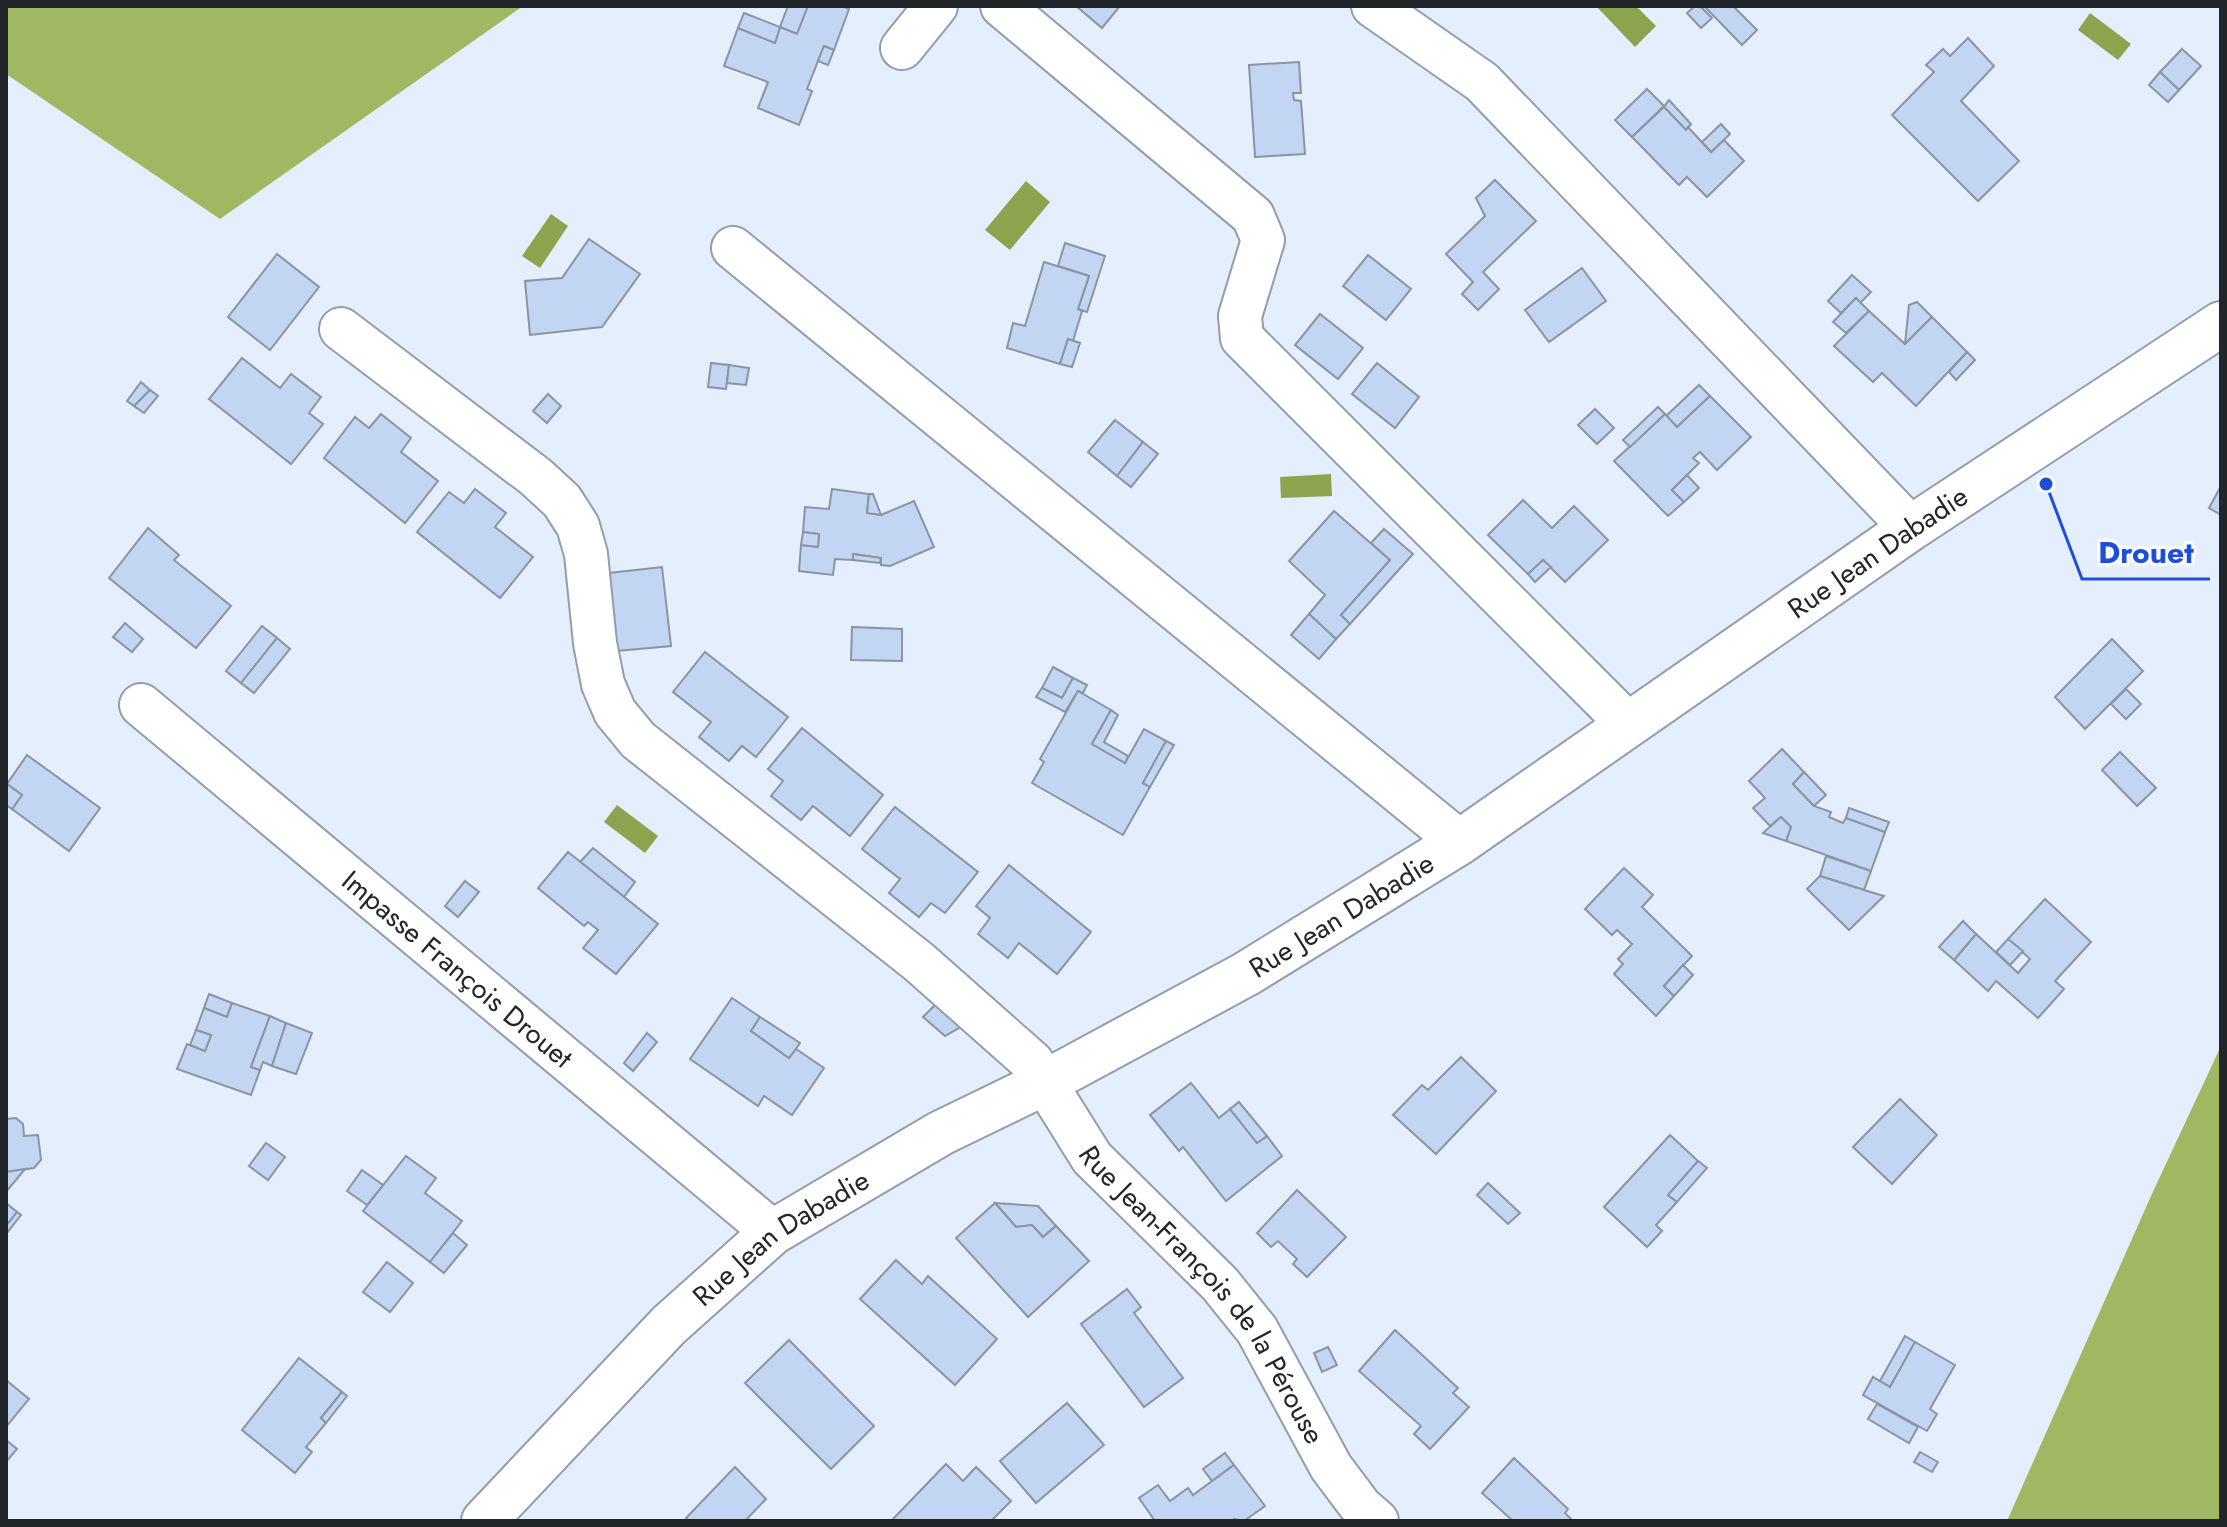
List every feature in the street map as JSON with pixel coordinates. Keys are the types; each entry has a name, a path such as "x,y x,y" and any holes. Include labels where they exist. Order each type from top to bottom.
{"street":[{"path":"902,48 936,6"},
{"path":"1002,6 1253,216 1263,240 1240,316 1242,338 1628,724"},
{"path":"1373,6 1482,82 1911,528"},
{"path":"733,248 1460,842"},
{"name":"Rue Jean Dabadie","path":"484,1521 669,1325 773,1232 941,1133 1046,1082 1246,974 1460,842 1911,528 2221,324"},
{"name":"Rue Jean-François de la Pérouse","path":"341,329 536,477 562,501 578,526 586,554 595,643 603,684 615,712 638,740 919,962 1032,1062 1092,1158 1220,1284 1257,1330 1361,1516"},
{"name":"Impasse François Drouet","path":"141,705 773,1232"}],"shaded area":[{"path":"6,6 523,6 220,219 6,74"},
{"path":"1596,6 1636,6 1656,26 1635,47"},
{"path":"2090,13 2131,44 2118,60 2078,30"},
{"path":"1026,181 1050,202 1010,250 985,230"},
{"path":"551,214 568,226 540,268 522,256"},
{"path":"1331,474 1332,496 1281,498 1280,477"},
{"path":"617,805 658,836 645,853 604,822"},
{"path":"2221,1046 2221,1521 2007,1521 2151,1196"}],"building":[{"path":"788,6 808,6 797,34 780,27"},
{"path":"808,6 842,6 849,9 834,50 824,46 807,89 812,91 799,125 758,108 768,82 724,66 738,28 775,43 780,27 797,34"},
{"path":"1076,6 1120,6 1102,28"},
{"path":"1700,6 1712,18 1701,28 1687,13"},
{"path":"1704,6 1733,6 1757,30 1742,45"},
{"path":"744,13 780,27 775,43 738,28"},
{"path":"1968,38 1994,66 1961,101 2019,161 1978,201 1892,115 1934,72 1926,65 1943,49 1950,56"},
{"path":"824,46 834,50 828,65 818,61"},
{"path":"2182,49 2201,66 2179,90 2160,72"},
{"path":"1299,62 1301,93 1293,93 1294,100 1301,101 1305,154 1255,157 1249,65"},
{"path":"2160,72 2179,90 2168,102 2149,85"},
{"path":"1647,89 1664,106 1632,137 1615,120"},
{"path":"1669,100 1691,124 1686,130 1664,107"},
{"path":"1664,107 1711,152 1724,140 1744,161 1707,197 1687,177 1679,185 1632,137"},
{"path":"1721,124 1730,134 1711,152 1702,142"},
{"path":"1495,180 1536,221 1483,272 1499,289 1478,310 1462,294 1473,282 1446,254 1485,216 1476,198"},
{"path":"589,239 640,274 602,327 530,335 525,281 562,278"},
{"path":"1065,243 1105,256 1087,312 1078,309 1089,276 1058,266"},
{"path":"277,254 319,287 270,350 228,317"},
{"path":"1368,255 1411,289 1386,320 1343,286"},
{"path":"1044,262 1089,276 1078,309 1082,311 1073,341 1068,339 1060,364 1007,348 1013,323 1025,326"},
{"path":"1582,268 1606,301 1549,342 1525,310"},
{"path":"1852,275 1871,292 1860,303 1856,298 1841,313 1828,301"},
{"path":"1856,298 1869,311 1846,333 1833,322"},
{"path":"1917,302 1932,317 1905,344 1909,305"},
{"path":"1869,311 1905,344 1932,317 1967,352 1916,406 1882,373 1873,382 1834,346"},
{"path":"1320,314 1363,348 1338,379 1295,345"},
{"path":"1068,339 1080,343 1072,367 1060,364"},
{"path":"1967,352 1975,360 1956,380 1949,372"},
{"path":"242,358 280,388 291,374 321,397 309,413 323,424 291,464 209,399"},
{"path":"711,363 729,365 726,389 708,387"},
{"path":"1377,363 1419,397 1395,428 1352,394"},
{"path":"729,365 749,368 746,385 727,383"},
{"path":"141,382 150,390 134,406 127,401"},
{"path":"1699,385 1710,396 1677,427 1666,416"},
{"path":"150,390 158,396 144,413 134,406"},
{"path":"548,394 561,406 547,423 533,411"},
{"path":"1710,396 1751,437 1717,470 1700,452 1693,458 1699,463 1672,490 1684,502 1668,516 1614,461 1665,414 1677,427"},
{"path":"1658,407 1665,414 1630,447 1623,440"},
{"path":"1595,409 1614,428 1597,444 1578,425"},
{"path":"381,414 411,438 401,452 438,481 405,523 324,458 355,417 369,428"},
{"path":"1115,420 1143,442 1117,476 1088,452"},
{"path":"1143,442 1158,454 1131,487 1117,476"},
{"path":"1687,475 1699,488 1684,502 1672,490"},
{"path":"2221,486 2221,515 2209,508"},
{"path":"475,489 506,513 495,527 533,557 500,598 417,532 449,492 464,503"},
{"path":"832,489 869,494 867,513 881,515 914,501 934,547 890,566 881,565 881,558 853,554 853,560 835,559 833,575 799,571 801,545 818,547 819,534 803,532 805,507 829,509"},
{"path":"869,494 873,494 881,515 867,513"},
{"path":"1523,500 1552,528 1574,506 1608,540 1565,582 1543,560 1528,574 1488,535"},
{"path":"1334,511 1390,560 1341,615 1350,624 1336,639 1309,614 1325,595 1289,561"},
{"path":"148,528 179,555 174,560 231,606 196,648 109,578"},
{"path":"1384,529 1413,554 1350,624 1341,615 1390,560 1371,543"},
{"path":"803,532 819,534 818,547 801,545"},
{"path":"853,554 881,558 880,563 853,560"},
{"path":"1543,560 1551,567 1535,582 1528,574"},
{"path":"662,567 671,646 617,651 609,573"},
{"path":"1309,614 1336,639 1319,659 1291,635"},
{"path":"125,623 143,639 132,652 113,637"},
{"path":"262,626 277,638 241,683 226,671"},
{"path":"852,627 902,629 902,661 851,660"},
{"path":"277,638 290,649 254,693 241,683"},
{"path":"2112,639 2143,671 2085,729 2055,697"},
{"path":"705,652 788,717 756,757 742,746 729,761 699,737 711,722 673,692"},
{"path":"1053,667 1073,678 1062,698 1042,688"},
{"path":"1073,678 1087,685 1083,693 1078,691 1065,712 1036,697 1042,688 1062,698"},
{"path":"2126,689 2141,704 2126,719 2111,704"},
{"path":"1078,691 1111,710 1092,744 1125,763 1144,729 1166,741 1143,783 1150,787 1123,835 1032,783 1044,762 1040,759"},
{"path":"1111,710 1118,715 1104,742 1128,756 1125,763 1092,744"},
{"path":"802,728 883,795 850,836 813,806 801,820 771,796 783,781 768,769"},
{"path":"1166,741 1174,745 1150,787 1143,783"},
{"path":"1782,749 1804,772 1793,784 1814,806 1831,812 1829,817 1843,823 1846,818 1885,832 1871,871 1786,841 1791,827 1781,817 1770,826 1753,808 1765,798 1749,781"},
{"path":"2120,752 2156,788 2137,806 2102,770"},
{"path":"27,755 100,808 69,851 12,809 22,795 7,784"},
{"path":"1804,772 1826,795 1814,806 1793,784"},
{"path":"7,784 22,795 12,809 6,805"},
{"path":"895,807 978,872 945,913 931,903 919,917 889,893 900,879 862,849"},
{"path":"1849,808 1889,822 1885,832 1846,818"},
{"path":"1781,817 1791,827 1786,841 1763,833"},
{"path":"593,848 635,882 624,897 580,862"},
{"path":"568,852 658,924 616,974 583,948 598,930 588,922 584,926 538,888"},
{"path":"1826,856 1871,871 1864,890 1820,876"},
{"path":"1009,865 1091,932 1057,974 1019,943 1008,958 978,934 990,918 976,906"},
{"path":"1624,868 1653,895 1642,907 1692,956 1664,986 1674,996 1656,1016 1614,974 1623,964 1618,959 1632,944 1617,930 1612,935 1585,909"},
{"path":"1820,876 1884,896 1849,930 1807,889"},
{"path":"465,881 479,892 458,917 445,906"},
{"path":"2045,899 2091,942 2055,981 2064,989 2038,1018 1996,981 1988,991 1954,960 1976,934 2018,973 2030,959 2008,939"},
{"path":"1963,921 1976,934 1954,960 1939,947"},
{"path":"2008,939 2023,951 2010,965 1996,952"},
{"path":"1683,965 1693,975 1674,996 1664,986"},
{"path":"209,994 232,1003 227,1017 204,1008"},
{"path":"732,998 760,1017 751,1031 789,1058 796,1049 824,1068 792,1115 764,1096 758,1106 690,1059"},
{"path":"939,1001 964,1025 945,1036 923,1017"},
{"path":"232,1003 270,1016 251,1067 260,1070 251,1095 177,1069 187,1044 205,1051 211,1035 196,1030 204,1008 227,1017"},
{"path":"270,1016 286,1023 272,1066 263,1062 260,1070 251,1067"},
{"path":"760,1017 800,1043 789,1058 751,1031"},
{"path":"286,1023 312,1033 296,1074 272,1066"},
{"path":"196,1030 211,1035 205,1051 190,1045"},
{"path":"647,1033 657,1042 633,1071 624,1063"},
{"path":"1461,1057 1496,1091 1436,1154 1393,1115 1422,1085 1428,1090"},
{"path":"1191,1083 1219,1118 1230,1109 1257,1143 1267,1136 1282,1156 1226,1201 1183,1147 1179,1151 1150,1115"},
{"path":"1900,1099 1937,1135 1892,1184 1853,1147"},
{"path":"1239,1102 1267,1136 1257,1143 1230,1109"},
{"path":"16,1118 23,1124 24,1136 38,1135 41,1160 34,1168 6,1172 6,1119"},
{"path":"1670,1135 1698,1161 1668,1195 1677,1202 1656,1225 1662,1231 1647,1247 1604,1207"},
{"path":"266,1143 285,1157 268,1180 249,1166"},
{"path":"406,1156 436,1178 425,1193 462,1221 430,1262 363,1211"},
{"path":"1698,1161 1707,1168 1677,1202 1668,1195"},
{"path":"25,1169 6,1192 6,1172"},
{"path":"362,1170 383,1185 367,1205 347,1191"},
{"path":"1488,1183 1520,1213 1508,1224 1477,1195"},
{"path":"1297,1190 1346,1237 1307,1277 1293,1264 1297,1259 1278,1241 1271,1247 1257,1233"},
{"path":"6,1203 17,1212 6,1226"},
{"path":"995,1203 1038,1206 1056,1226 1043,1237 1032,1225 1016,1227"},
{"path":"995,1203 1016,1227 1032,1225 1043,1237 1056,1226 1089,1261 1028,1317 956,1238"},
{"path":"17,1212 21,1215 6,1234 6,1226"},
{"path":"453,1233 467,1245 444,1273 430,1262"},
{"path":"896,1260 922,1284 928,1276 997,1339 955,1385 860,1299"},
{"path":"387,1262 413,1283 390,1312 363,1292"},
{"path":"1127,1289 1141,1307 1134,1313 1183,1378 1144,1407 1081,1324"},
{"path":"1395,1330 1458,1388 1453,1393 1469,1407 1430,1449 1414,1434 1421,1426 1359,1371"},
{"path":"1905,1336 1915,1342 1890,1387 1880,1381"},
{"path":"789,1340 874,1426 831,1469 745,1383"},
{"path":"1915,1342 1955,1365 1930,1409 1937,1414 1927,1431 1863,1395 1873,1377 1890,1387"},
{"path":"1328,1347 1337,1365 1322,1372 1314,1353"},
{"path":"299,1358 342,1392 321,1418 326,1423 306,1447 312,1452 295,1473 242,1430"},
{"path":"6,1380 29,1399 6,1427"},
{"path":"342,1392 347,1396 326,1423 321,1418"},
{"path":"1067,1403 1104,1445 1036,1503 1000,1461"},
{"path":"1877,1404 1918,1427 1909,1443 1868,1419"},
{"path":"6,1440 17,1449 6,1462"},
{"path":"1920,1452 1938,1462 1932,1472 1914,1462"},
{"path":"1225,1453 1234,1465 1212,1481 1203,1469"},
{"path":"1514,1458 1568,1509 1565,1513 1573,1521 1513,1521 1482,1493"},
{"path":"946,1464 963,1481 976,1467 1011,1501 991,1521 892,1520"},
{"path":"1234,1465 1265,1506 1244,1521 1155,1521 1139,1498 1158,1485 1170,1501 1188,1488 1193,1495"},
{"path":"735,1467 766,1499 745,1521 689,1521 686,1518"}],"place":[{"name":"Drouet","path":"2046,484"}]}
